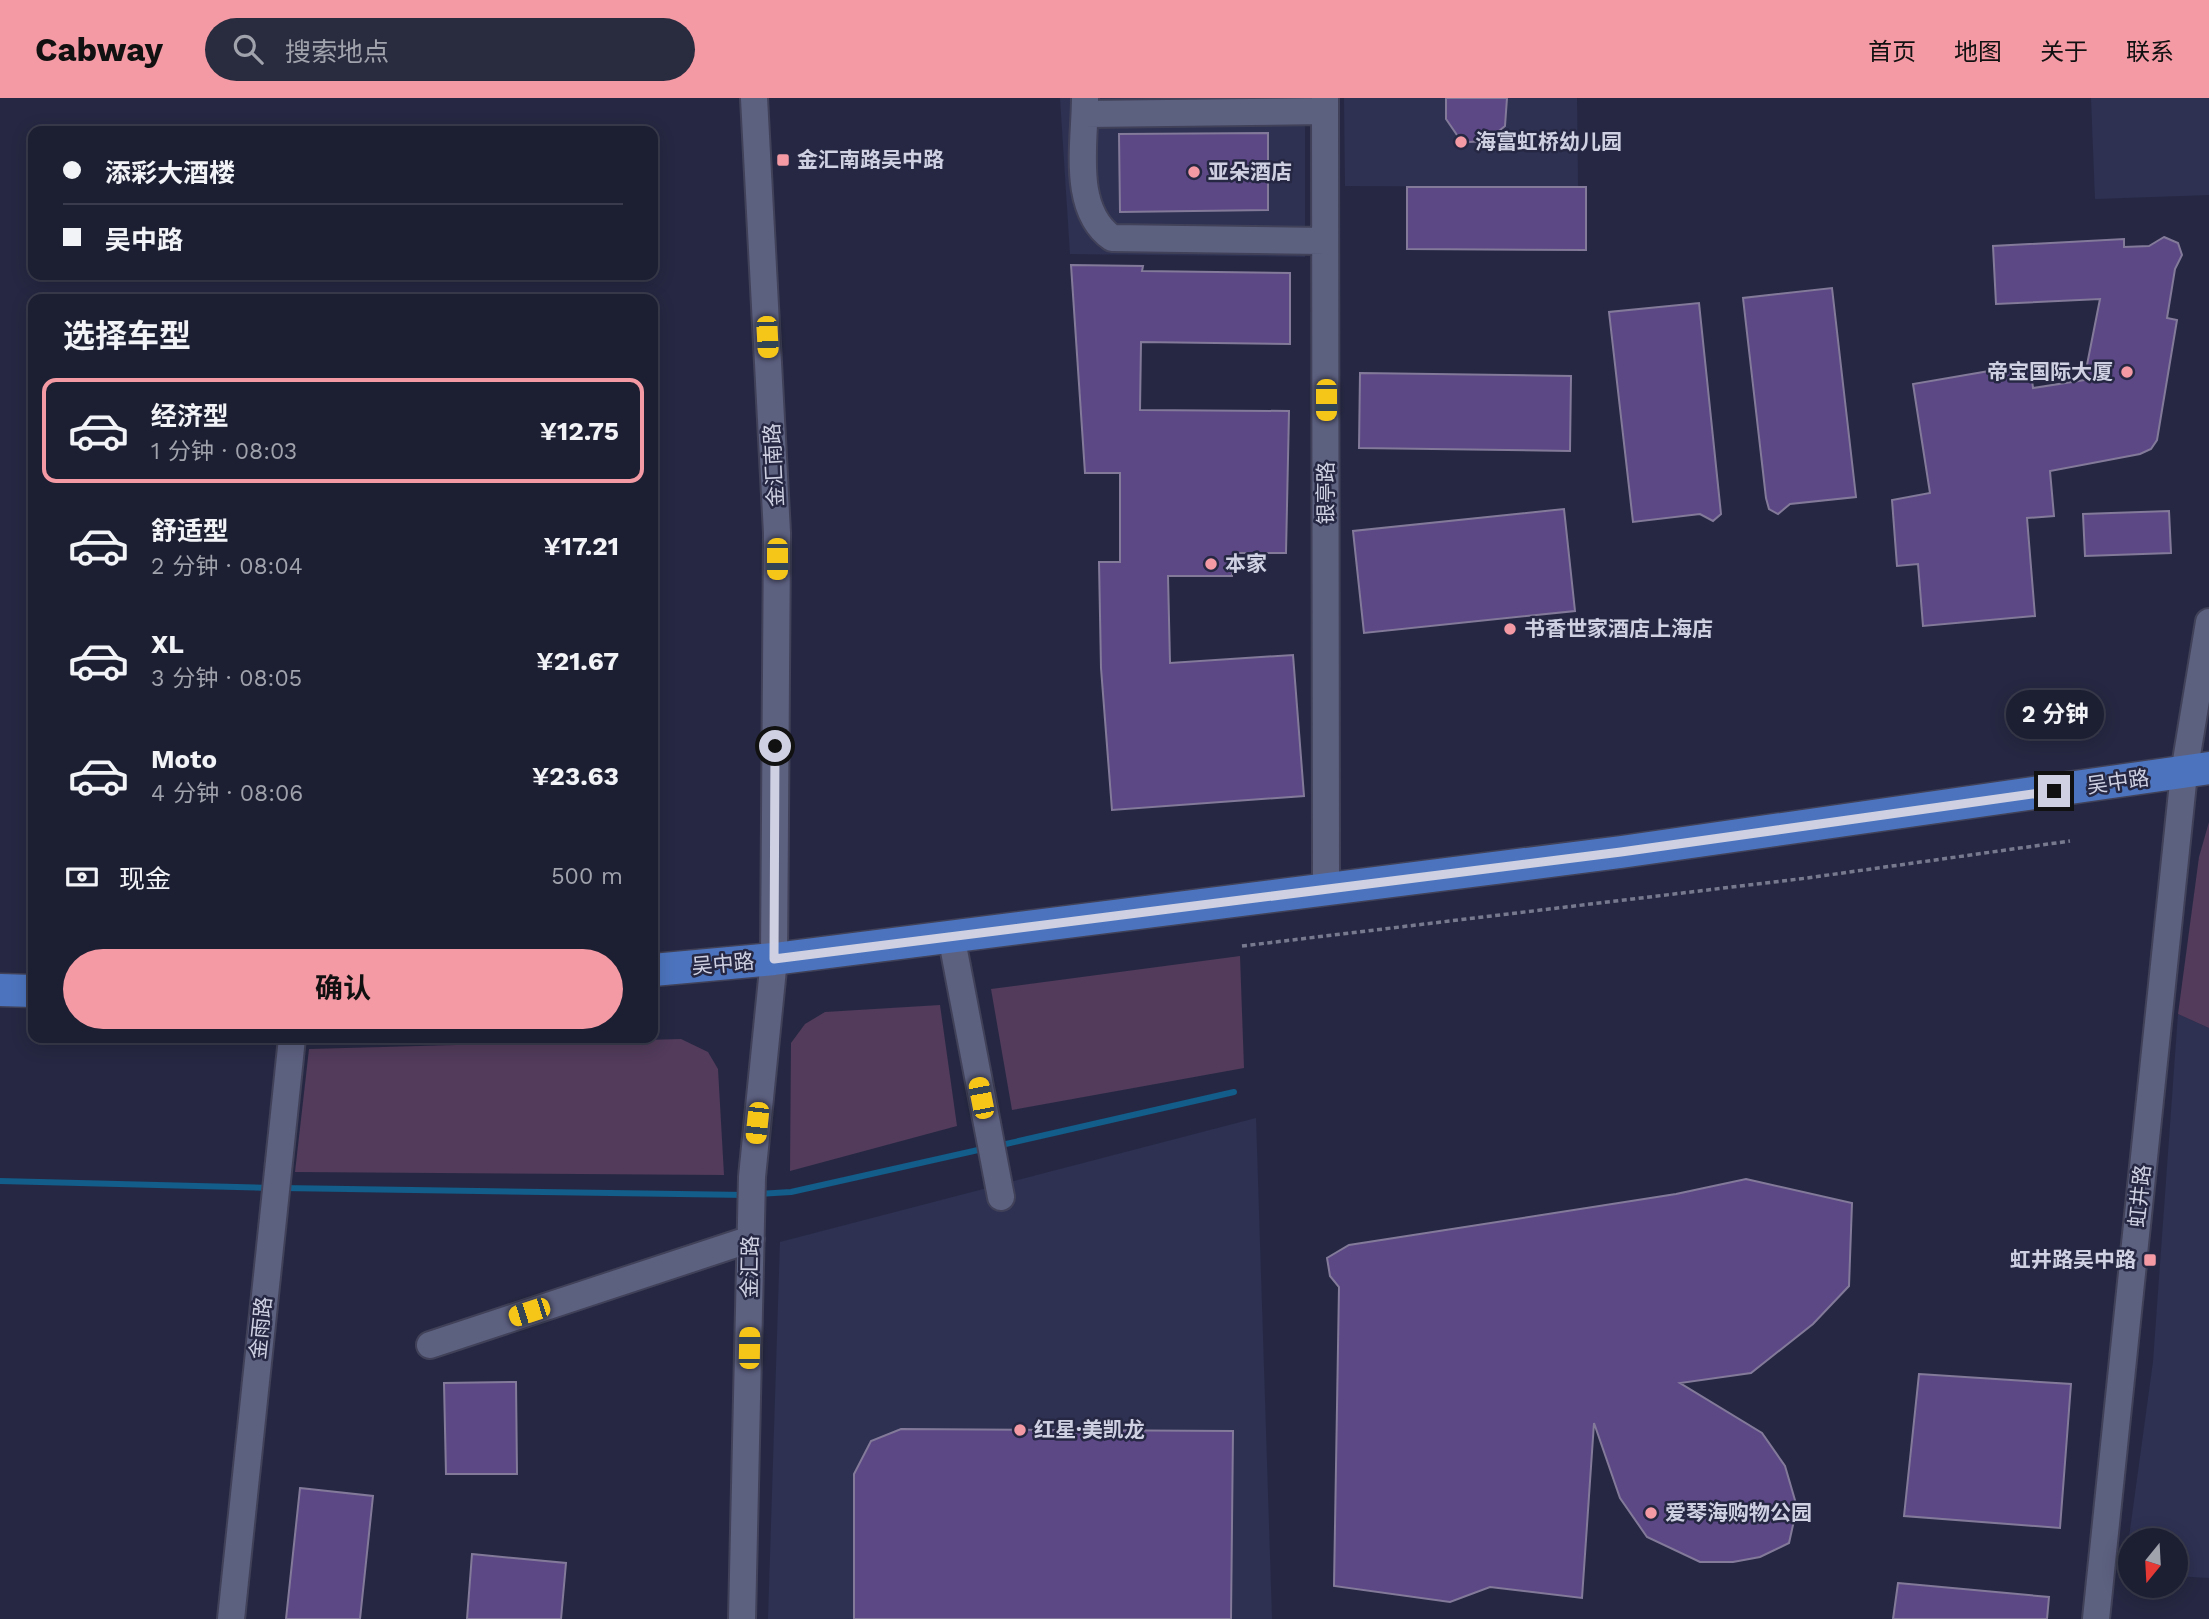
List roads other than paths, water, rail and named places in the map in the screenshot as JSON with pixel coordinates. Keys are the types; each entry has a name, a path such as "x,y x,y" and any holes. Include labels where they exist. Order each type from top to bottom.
{"main road":[{"name":"吴中路","path":"658,970 774,959 1648,848 2197,771"},
{"path":"0,990 28,991"}],"street":[{"name":"金汇南路","path":"754,98 777,533 774,959"},
{"path":"1325,104 1085,106 1085,193 1088,210 1101,230 1112,238 1325,241"},
{"name":"银亭路","path":"1325,104 1326,888"},
{"name":"虹井路","path":"2096,1619 2197,771 2209,622"},
{"path":"951,935 999,1191"},
{"name":"金汇路","path":"742,1619 752,1177 774,959"},
{"name":"金雨路","path":"231,1619 291,1043"},
{"path":"430,1345 751,1231"}],"waterway":[{"path":"997,1146 1234,1092"},
{"path":"758,1194 791,1192 987,1148"},
{"path":"0,1181 271,1188"},
{"path":"282,1188 747,1195"}],"place":[{"name":"海富虹桥幼儿园","path":"1461,142"},
{"name":"金汇南路吴中路","path":"783,160"},
{"name":"亚朵酒店","path":"1194,172"},
{"name":"帝宝国际大厦","path":"2127,372"},
{"name":"本家","path":"1211,564"},
{"name":"书香世家酒店上海店","path":"1510,629"},
{"name":"虹井路吴中路","path":"2150,1260"},
{"name":"红星·美凯龙","path":"1020,1430"},
{"name":"爱琴海购物公园","path":"1651,1513"}]}
